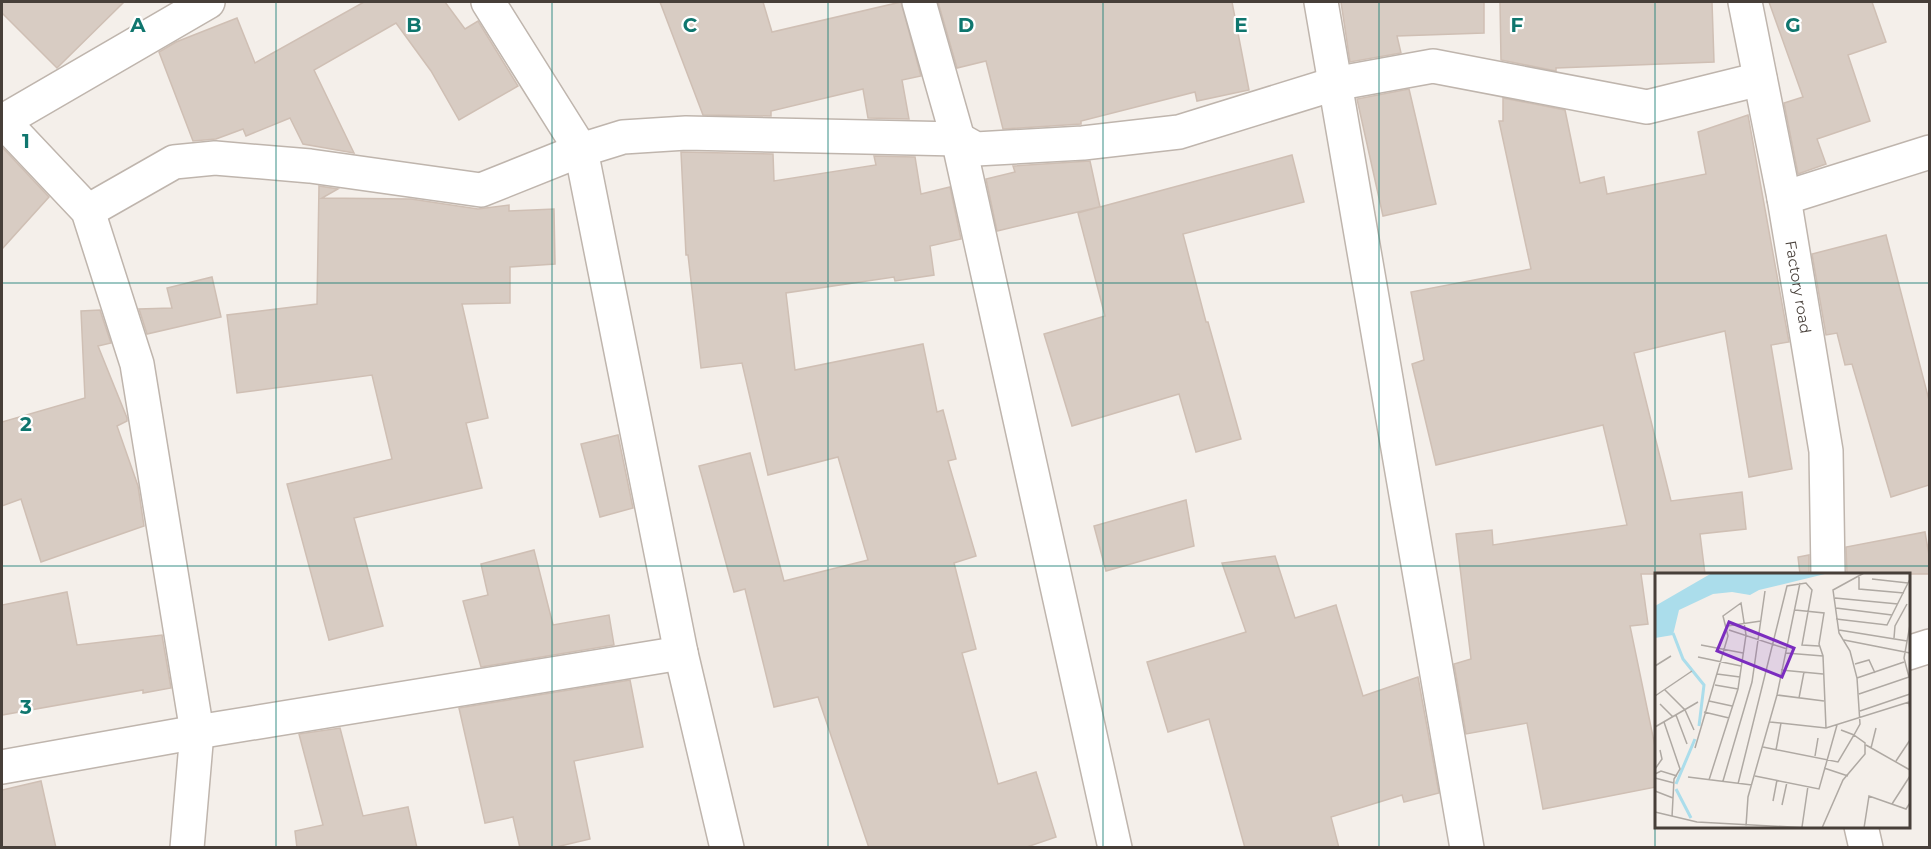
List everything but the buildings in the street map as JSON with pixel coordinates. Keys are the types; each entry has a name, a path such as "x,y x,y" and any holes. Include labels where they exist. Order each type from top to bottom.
{"street":[{"path":"187,848 197,732 137,364 88,211 2,121 208,2"},
{"path":"488,2 581,150 681,653 727,848"},
{"path":"919,2 958,139 1115,848"},
{"path":"1321,2 1467,848"},
{"name":"Factory road","path":"1745,2 1784,198 1826,451 1828,573"},
{"path":"88,211 174,162 215,158 310,166 481,190 581,150 623,137 686,133 958,139 975,149 1083,143 1179,132 1334,84 1433,66 1647,107 1760,79"},
{"path":"1784,198 1929,152"},
{"path":"1910,652 1929,646"},
{"path":"2,767 197,732 681,653"},
{"path":"1861,828 1866,848"}]}
